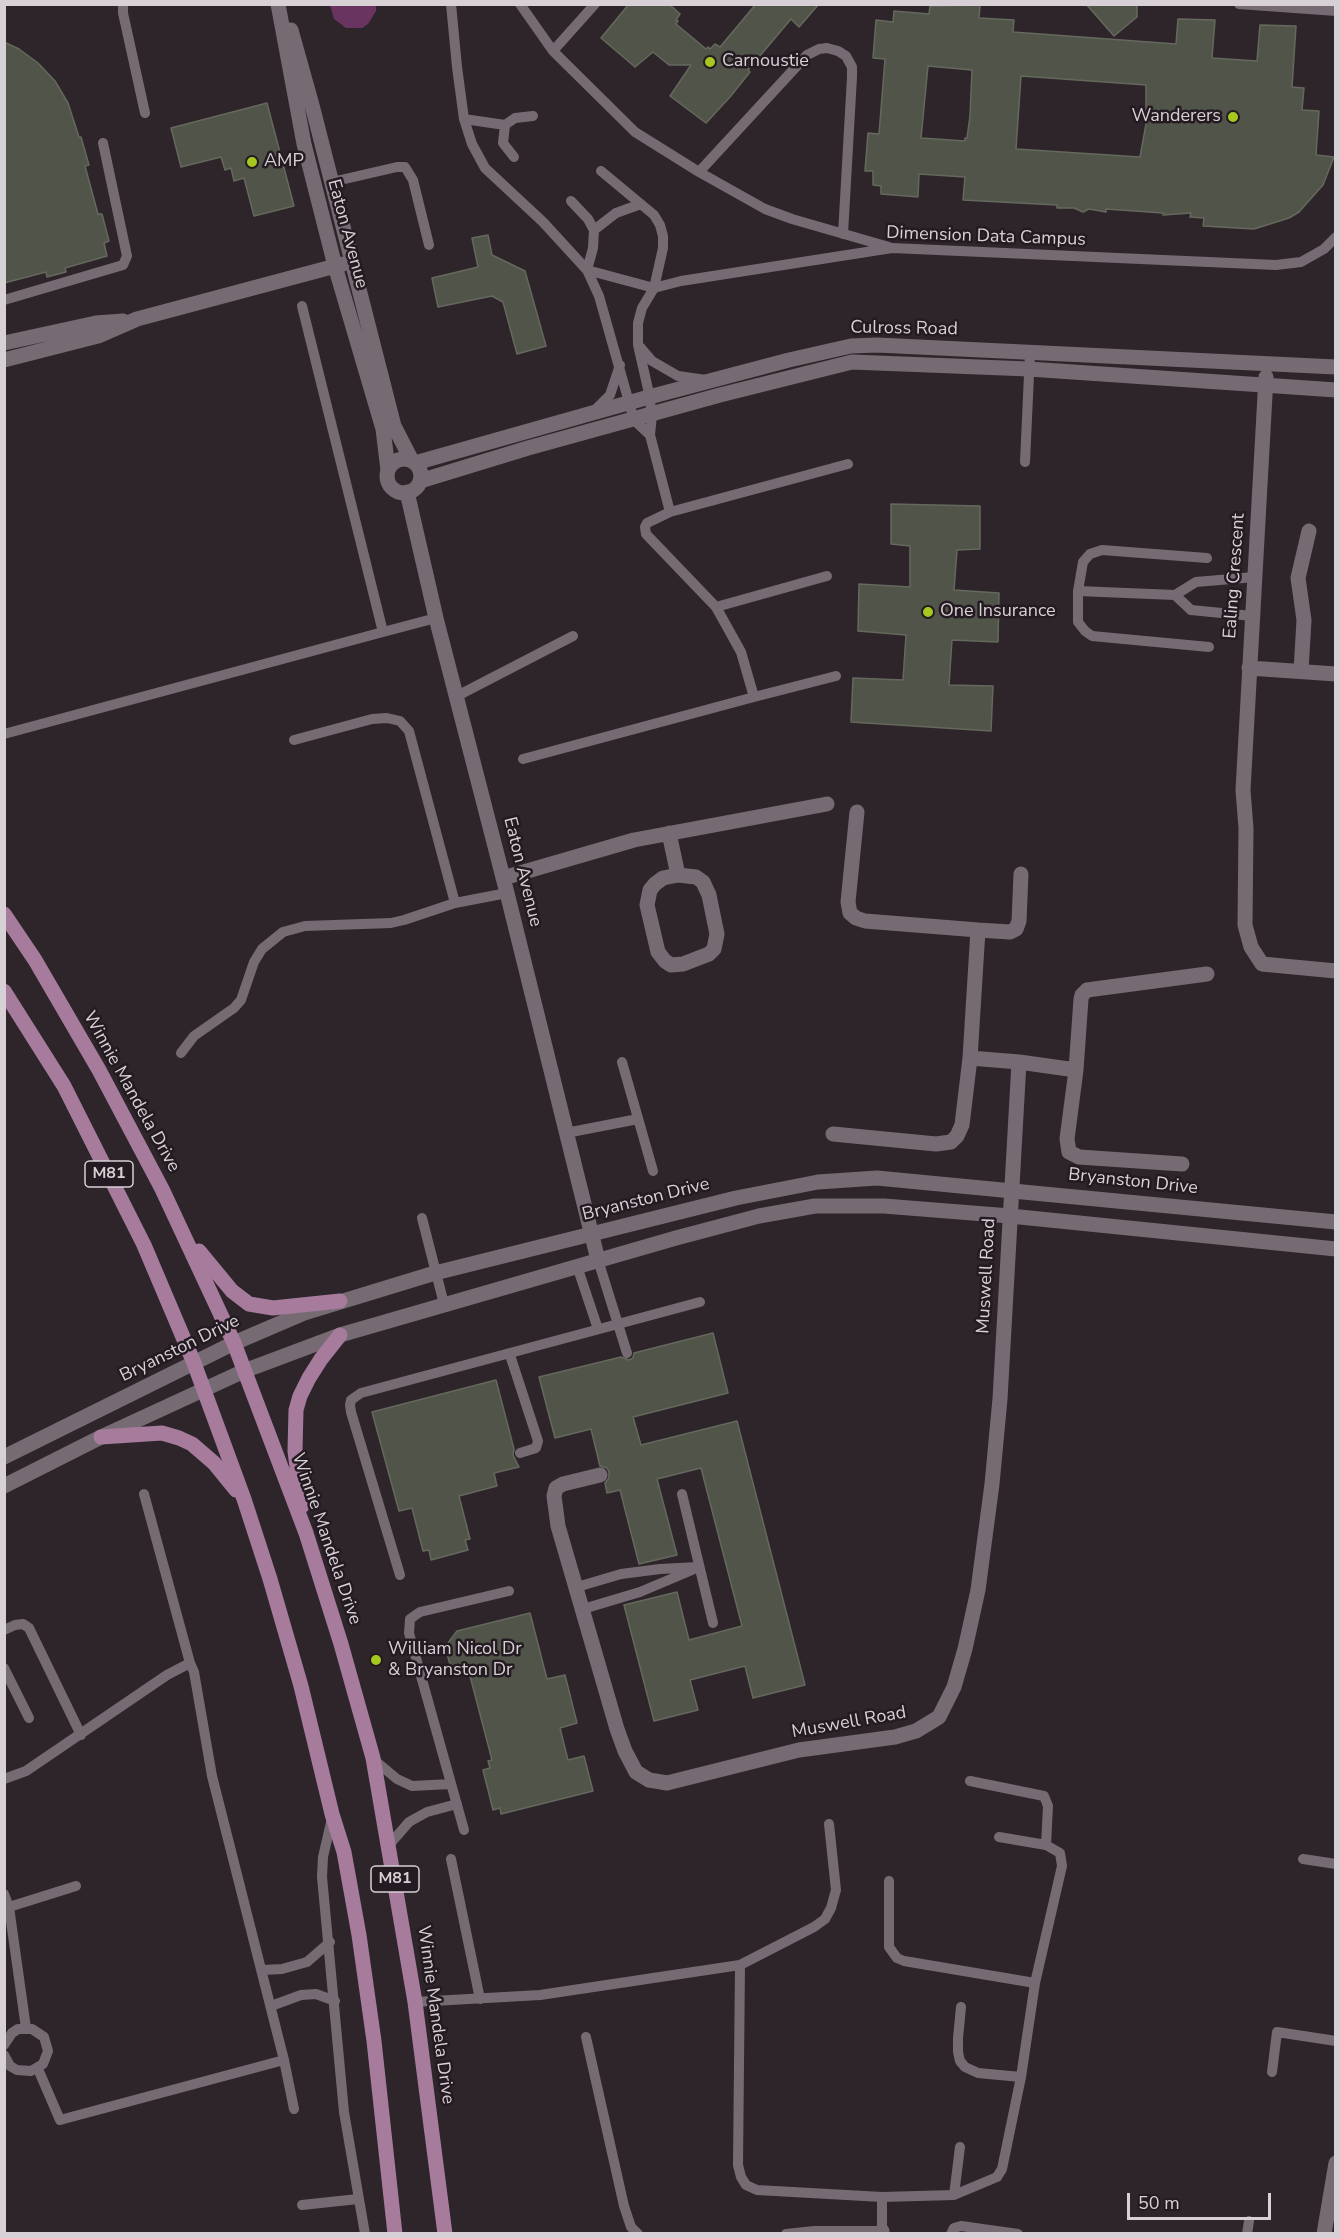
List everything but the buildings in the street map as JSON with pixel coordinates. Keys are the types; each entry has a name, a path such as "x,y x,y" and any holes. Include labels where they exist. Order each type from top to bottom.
{"main road":[{"name":"Winnie Mandela Drive","path":"4,914 35,960 99,1070 126,1118 179,1225 234,1343 306,1533 341,1644 373,1758 415,2002 445,2234"},
{"name":"M81","path":"4,992 64,1086 128,1211 195,1363 270,1579 301,1686 332,1814 344,1852 359,1935 374,2041 395,2234"},
{"path":"179,1225 232,1291 249,1304 273,1308 340,1301"},
{"path":"306,1533 295,1451 296,1410 309,1378 340,1335"},
{"path":"101,1437 162,1433 179,1438 192,1444 214,1463 244,1499"}],"street":[{"name":"Eaton Avenue","path":"278,4 296,107 335,266 383,429 388,470"},
{"name":"Eaton Avenue","path":"283,4 312,105 394,426 414,462"},
{"path":"4,360 98,336 138,319 352,262"},
{"path":"4,343 96,323 138,319"},
{"name":"Culross Road","path":"414,462 714,380 835,349 863,345 1335,367"},
{"name":"Culross Road","path":"420,481 528,448 852,362 1029,369 1335,390"},
{"name":"Ealing Crescent","path":"1267,365 1243,790 1246,828 1245,926 1255,955 1263,964 1335,971"},
{"path":"398,460 414,462 421,471 420,481 413,490 407,492 394,489 389,484 388,470 398,460"},
{"name":"Eaton Avenue","path":"407,492 436,618 598,1260"},
{"path":"1301,672 1304,620 1298,578 1309,531"},
{"path":"1249,668 1335,675"},
{"path":"503,878 634,840 826,804"},
{"path":"857,812 848,902 852,916 865,921 1010,933 1016,929 1019,921 1021,874"},
{"path":"669,833 678,874"},
{"path":"678,874 696,877 703,882 709,895 717,934 714,950 709,954 683,964 671,964 664,961 658,952 647,905 650,890 655,884 663,878 678,874"},
{"path":"833,1134 936,1144 951,1142 957,1136 962,1125 970,1058 978,930"},
{"path":"1182,1164 1079,1157 1069,1152 1067,1139 1076,1070 1081,999 1087,990 1207,974"},
{"path":"970,1058 1076,1070"},
{"name":"Muswell Road","path":"600,1475 563,1484 556,1488 554,1496 558,1526 625,1751 636,1772 649,1780 667,1783 799,1750 895,1737 916,1731 939,1717 954,1687 965,1648 978,1590 992,1484 1020,1062"},
{"name":"Bryanston Drive","path":"4,1457 234,1343 304,1313 435,1273 747,1196 835,1179 877,1178 1335,1222"},
{"path":"4,1486 203,1389 340,1335 759,1216 815,1206 884,1206 1010,1216 1335,1249"},
{"path":"1324,2234 1335,2163"}],"lane":[{"path":"123,4 145,113"},
{"path":"451,4 464,119 472,144 485,168 543,222 587,270 599,296 634,420 650,435"},
{"path":"520,4 553,51 635,132 699,172 765,209 892,248"},
{"path":"553,51 595,4"},
{"path":"1239,4 1335,11"},
{"path":"699,172 807,55 819,49 827,48 838,51 846,56 852,67 843,234"},
{"path":"514,157 503,143 506,125 515,118 533,116"},
{"path":"464,119 506,125"},
{"path":"4,300 123,266 127,256 103,143"},
{"path":"332,182 405,167 413,180 429,245"},
{"path":"601,171 654,215 663,236 663,248 654,288 642,308 638,323 638,345 652,415 650,435 670,512"},
{"path":"571,201 588,219 594,230 587,270"},
{"path":"594,230 616,213 640,204"},
{"name":"Dimension Data Campus","path":"654,288 681,281 892,248 1276,266 1301,262 1324,249 1335,237"},
{"path":"587,270 654,288"},
{"path":"302,306 382,632"},
{"path":"638,345 652,361 678,376 714,380"},
{"path":"1025,462 1030,353"},
{"path":"590,414 610,395 620,364"},
{"path":"754,697 741,652 716,607 646,534 645,527 647,523 670,512 848,464"},
{"path":"1207,558 1102,550 1090,554 1083,562 1078,591 1078,622 1085,632 1092,636 1209,647"},
{"path":"716,607 827,576"},
{"path":"1078,591 1175,595 1196,582 1255,577"},
{"path":"1175,595 1191,610 1252,616"},
{"path":"4,734 436,618"},
{"path":"457,696 573,636"},
{"path":"522,759 836,676"},
{"path":"294,740 372,718 400,721 409,731 455,903"},
{"path":"182,1053 194,1036 234,1008 241,1000 254,962 262,949 283,932 305,926 397,921 455,903 507,893"},
{"path":"622,1062 653,1171"},
{"path":"566,1133 638,1119"},
{"path":"422,1218 444,1304"},
{"path":"598,1260 627,1353"},
{"path":"577,1266 598,1329"},
{"path":"400,1575 351,1412 351,1400 360,1393 700,1302"},
{"path":"510,1354 538,1441 536,1448 520,1453"},
{"path":"144,1494 194,1672 212,1776 271,2006 294,2109"},
{"path":"682,1494 713,1623"},
{"path":"583,1609 640,1592 698,1567"},
{"path":"577,1587 621,1574 698,1567"},
{"path":"464,1830 409,1633 410,1619 420,1612 509,1591"},
{"path":"4,1630 23,1624 29,1628 81,1735"},
{"path":"4,1779 26,1771 167,1675 190,1663"},
{"path":"4,1668 29,1718"},
{"path":"373,1758 397,1779 412,1786 451,1784"},
{"path":"970,1781 1044,1796 1048,1806 1046,1845"},
{"path":"389,1845 409,1822 427,1812 457,1804"},
{"path":"332,1814 323,1857 322,1876 330,1942 344,2112 365,2234"},
{"path":"415,2002 540,1995 740,1965 814,1928 825,1919 836,1890 829,1824"},
{"path":"740,1965 738,2165 746,2185 757,2190 882,2197 954,2194 997,2177 1002,2169 1021,2077 1035,1983 1062,1866 1060,1853 1046,1845 999,1837"},
{"path":"451,1859 480,1999"},
{"path":"1303,1859 1335,1864"},
{"path":"889,1881 889,1947 897,1958 1035,1983"},
{"path":"9,1907 76,1886"},
{"path":"4,1894 9,1907 26,2028"},
{"path":"262,1970 282,1969 307,1962 330,1942"},
{"path":"271,2006 301,1995 316,1994 335,2001"},
{"path":"961,2007 958,2052 960,2061 965,2067 978,2073 1021,2077"},
{"path":"4,2055 10,2066 24,2072 38,2069 46,2058 47,2044 39,2032 26,2028 18,2029 6,2037"},
{"path":"1272,2072 1277,2032 1335,2041"},
{"path":"586,2037 624,2206 631,2227 638,2234"},
{"path":"38,2069 60,2120 284,2060"},
{"path":"954,2194 960,2146"},
{"path":"786,2234 814,2231 882,2232 882,2197"},
{"path":"302,2205 358,2199"},
{"path":"1247,2234 1250,2221"},
{"path":"951,2234 954,2229 961,2226 1018,2234"}],"shaded area":[{"path":"330,5 376,5 376,11 368,24 362,28 346,28 334,19"}],"place":[{"name":"Carnoustie","path":"710,62"},
{"name":"Wanderers","path":"1233,117"},
{"name":"AMP","path":"252,162"},
{"name":"One Insurance","path":"928,612"},
{"name":"William Nicol Dr & Bryanston Dr","path":"376,1660"}]}
